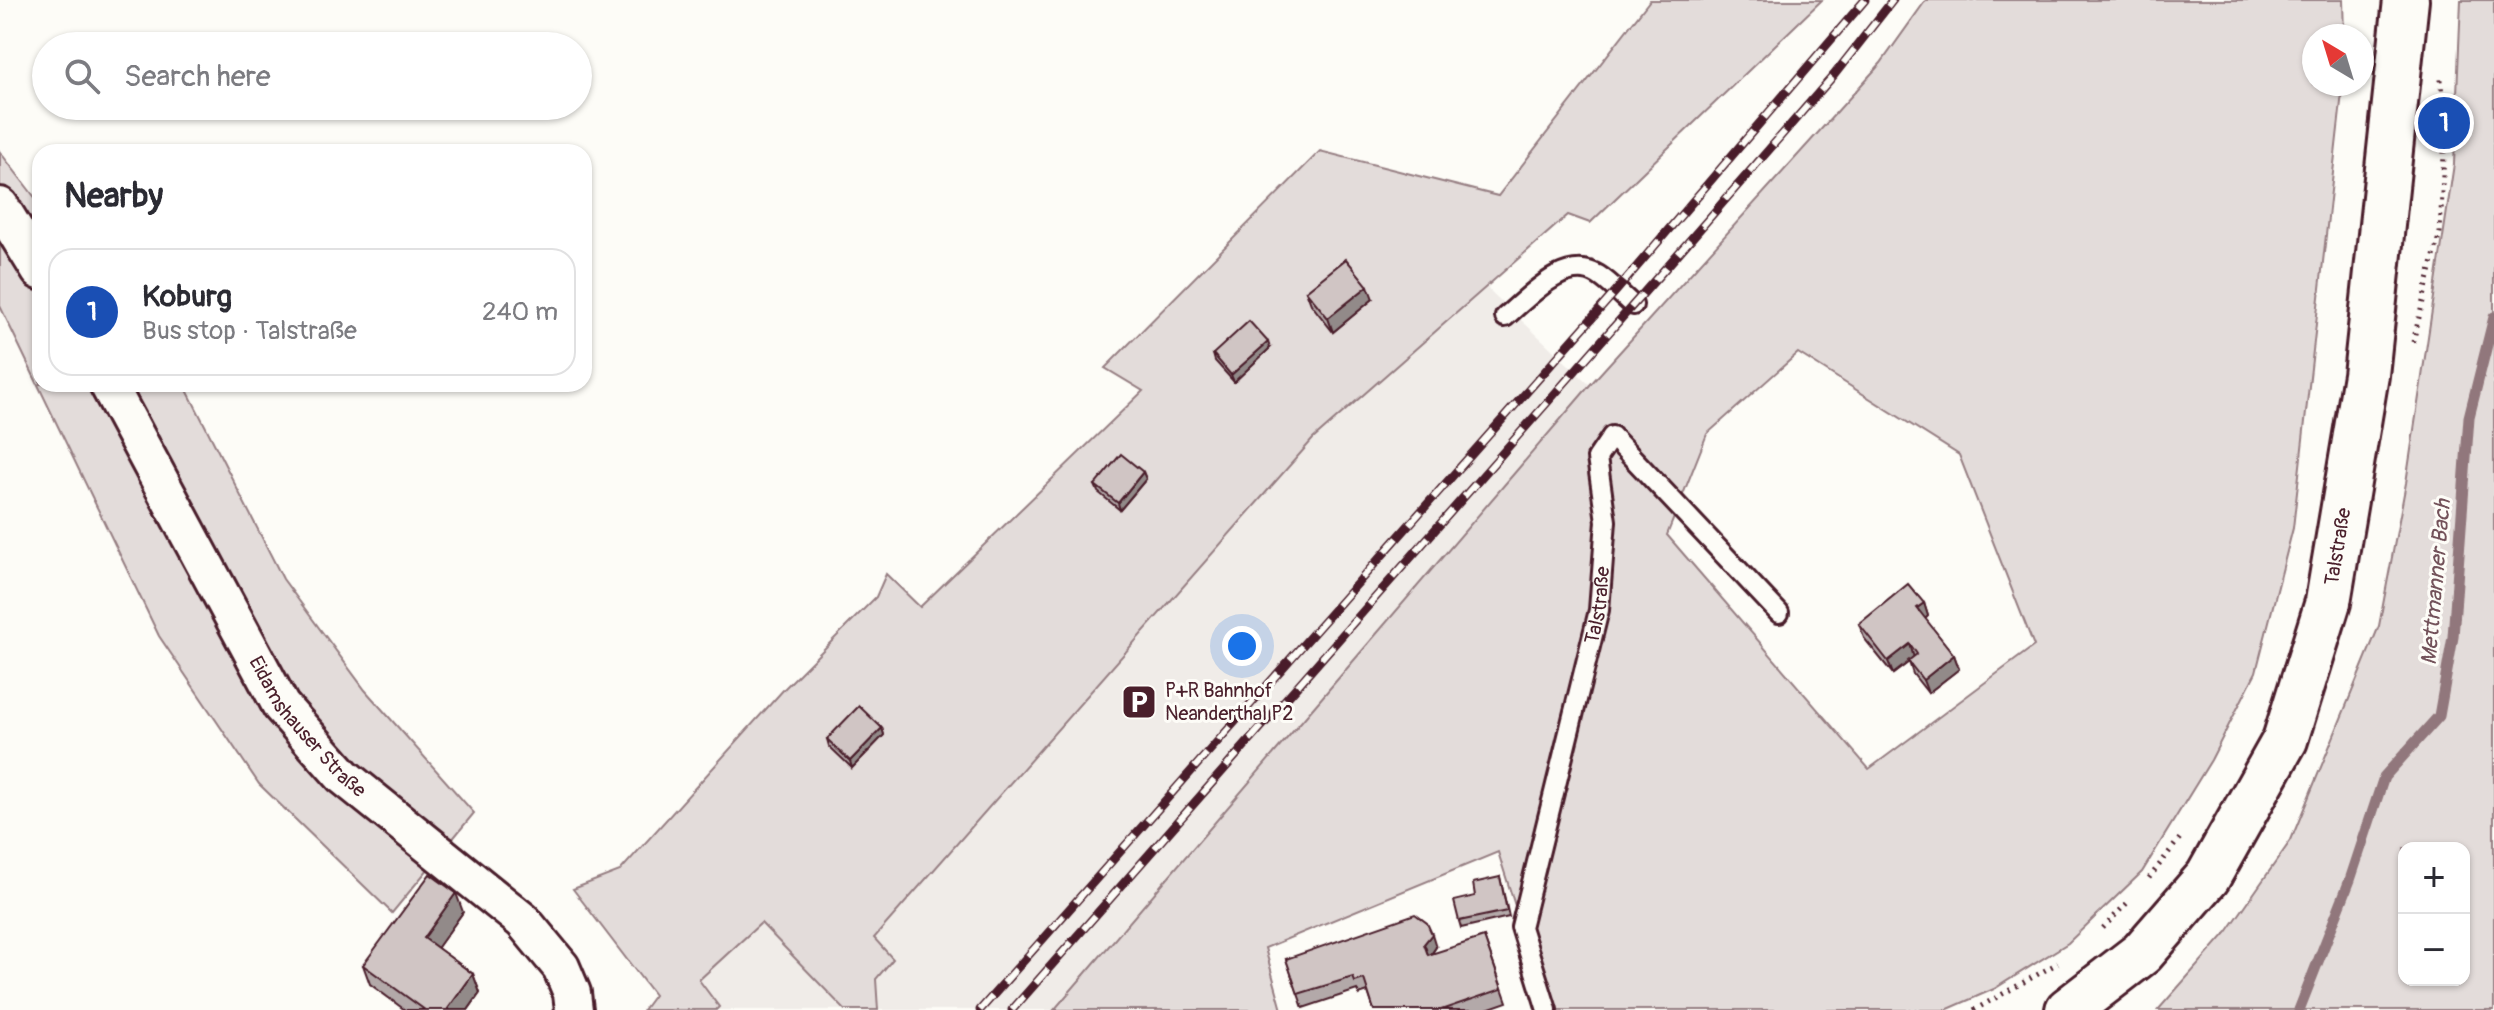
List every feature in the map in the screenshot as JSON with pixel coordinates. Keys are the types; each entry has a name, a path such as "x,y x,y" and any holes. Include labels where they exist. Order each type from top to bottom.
{"main road":[{"name":"Talstraße","path":"2068,1010 2142,953 2208,877 2285,740 2328,602 2364,390 2406,0"}],"street":[{"path":"0,206 32,258"},
{"name":"Eidamshauser Straße","path":"112,392 281,706 343,776 523,921 561,967 572,993 574,1010"}],"lane":[{"path":"1505,317 1559,274 1580,268 1598,275 1633,305"},
{"name":"Talstraße","path":"1547,1010 1521,927 1599,610 1606,521 1597,458 1612,436 1779,613"}],"path":[{"path":"2145,884 2184,833"},
{"path":"2098,932 2136,894"},
{"path":"1974,1010 2067,958"}],"shaded area":[{"path":"1650,0 1822,0 1590,223 1568,215 1313,439 874,938 893,959 876,979 878,1010 845,1010 761,923 699,980 719,1007 716,1010 643,1010 654,995 573,889 620,871 785,688 876,597 886,574 920,607 1143,391 1105,368 1320,151 1498,196"},
{"path":"1926,0 2343,0 2344,24 2302,24 2302,96 2342,96 2293,528 2256,672 2211,760 2142,872 2068,943 1994,989 1946,1010 1548,1010 1498,852 1265,948 1282,1010 1054,1010 1590,385 1881,63","holes":["1798,353 1959,455 2034,646 1869,769 1667,535 1707,434"]},
{"path":"2461,0 2494,0 2494,1010 2158,1010 2227,932 2291,840 2379,626 2406,483 2454,164"},
{"path":"0,152 32,194 32,372 0,306"},
{"path":"1485,286 1590,385 1054,1010 878,1010 873,938 1313,439"},
{"path":"41,392 188,392 283,579 365,690 474,813 392,913 259,784 159,636"},
{"path":"761,922 845,1010 716,1010 719,1007 699,980"}],"building":[{"path":"1346,259 1368,286 1328,318 1306,291"},
{"path":"1249,321 1268,342 1231,375 1213,354"},
{"path":"1121,454 1143,472 1118,503 1095,485"},
{"path":"1908,584 1924,603 1917,608 1954,655 1923,680 1908,661 1917,654 1910,644 1888,661 1859,624"},
{"path":"859,706 882,728 850,761 827,739"},
{"path":"430,874 456,893 424,938 473,974 447,1010 425,1010 363,965"},
{"path":"1500,877 1507,911 1459,921 1454,901 1475,896 1473,883"},
{"path":"1415,914 1427,923 1432,934 1424,944 1428,955 1484,937 1502,989 1441,1010 1374,1010 1364,979 1355,982 1353,977 1298,994 1286,959"}],"waterway":[{"name":"Mettmanner Bach","path":"2299,1010 2350,880 2384,777 2439,716 2453,637 2469,417 2494,317"}],"railway":[{"path":"980,1010 1616,291 1865,0"},
{"path":"1012,1010 1834,75 1893,0"}],"place":[{"name":"Koburg","path":"2444,123"},
{"name":"P+R Bahnhof Neanderthal P2","path":"1139,702"}]}
